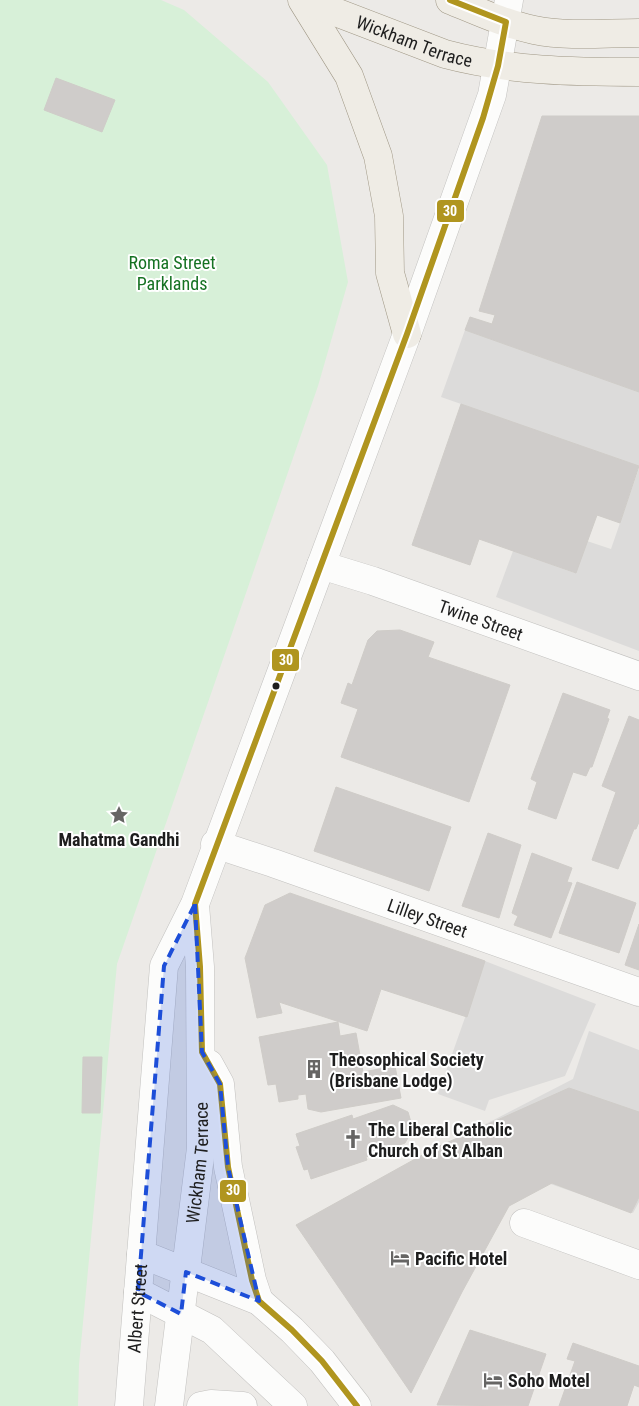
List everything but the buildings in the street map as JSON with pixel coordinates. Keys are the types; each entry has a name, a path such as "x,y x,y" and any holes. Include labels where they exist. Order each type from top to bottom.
{"main road":[{"name":"Wickham Terrace","path":"303,0 445,54 498,66"},
{"path":"303,0 350,76 378,156 389,216 390,273 407,334"},
{"path":"450,0 507,11 534,30 559,33 639,34"},
{"path":"498,66 563,72 639,72"}],"street":[{"name":"Wickham Terrace","path":"144,1212 164,966 195,904 215,844 407,334 492,95 507,11"},
{"name":"Twine Street","path":"321,565 373,581 639,676"},
{"name":"Lilley Street","path":"215,844 273,862 639,992"},
{"name":"Wickham Terrace","path":"182,1314 202,1148 200,967 195,904"},
{"path":"202,1052 220,1084 228,1167 252,1280 259,1301"},
{"name":"Albert Street","path":"129,1406 144,1212"},
{"path":"524,1223 639,1265"},
{"path":"141,1254 259,1301 298,1336 357,1406"},
{"path":"138,1292 212,1330 293,1406"},
{"path":"169,1406 182,1314"},
{"path":"201,1406 211,1404 243,1406"}],"highlighted area":[{"path":"195,904 202,1052 220,1084 228,1167 259,1301 186,1272 181,1314 138,1292 164,966"}],"green space":[{"name":"Roma Street Parklands","path":"0,0 161,0 184,10 268,82 327,165 348,282 318,386 117,964 79,1365 78,1406 0,1406"}],"shaded area":[{"path":"465,330 639,392 639,466 441,397"},
{"path":"639,468 639,651 496,597 513,551 575,573 587,541 611,549"},
{"path":"485,961 596,1004 565,1076 489,1100 485,1111 438,1094"},
{"path":"589,1031 639,1050 639,1202 633,1213 443,1146 573,1079"}],"transit line":[{"name":"30","path":"357,1406 322,1361 292,1330 259,1301 252,1280 228,1167 220,1084 202,1052 200,967 195,904 407,334 483,118 498,66 506,22 450,0"}],"place":[{"name":"Mahatma Gandhi","path":"119,815"},
{"name":"Theosophical Society (Brisbane Lodge)","path":"314,1069"},
{"name":"The Liberal Catholic Church of St Alban","path":"353,1139"},
{"name":"Pacific Hotel","path":"400,1258"},
{"name":"Soho Motel","path":"493,1380"}]}
